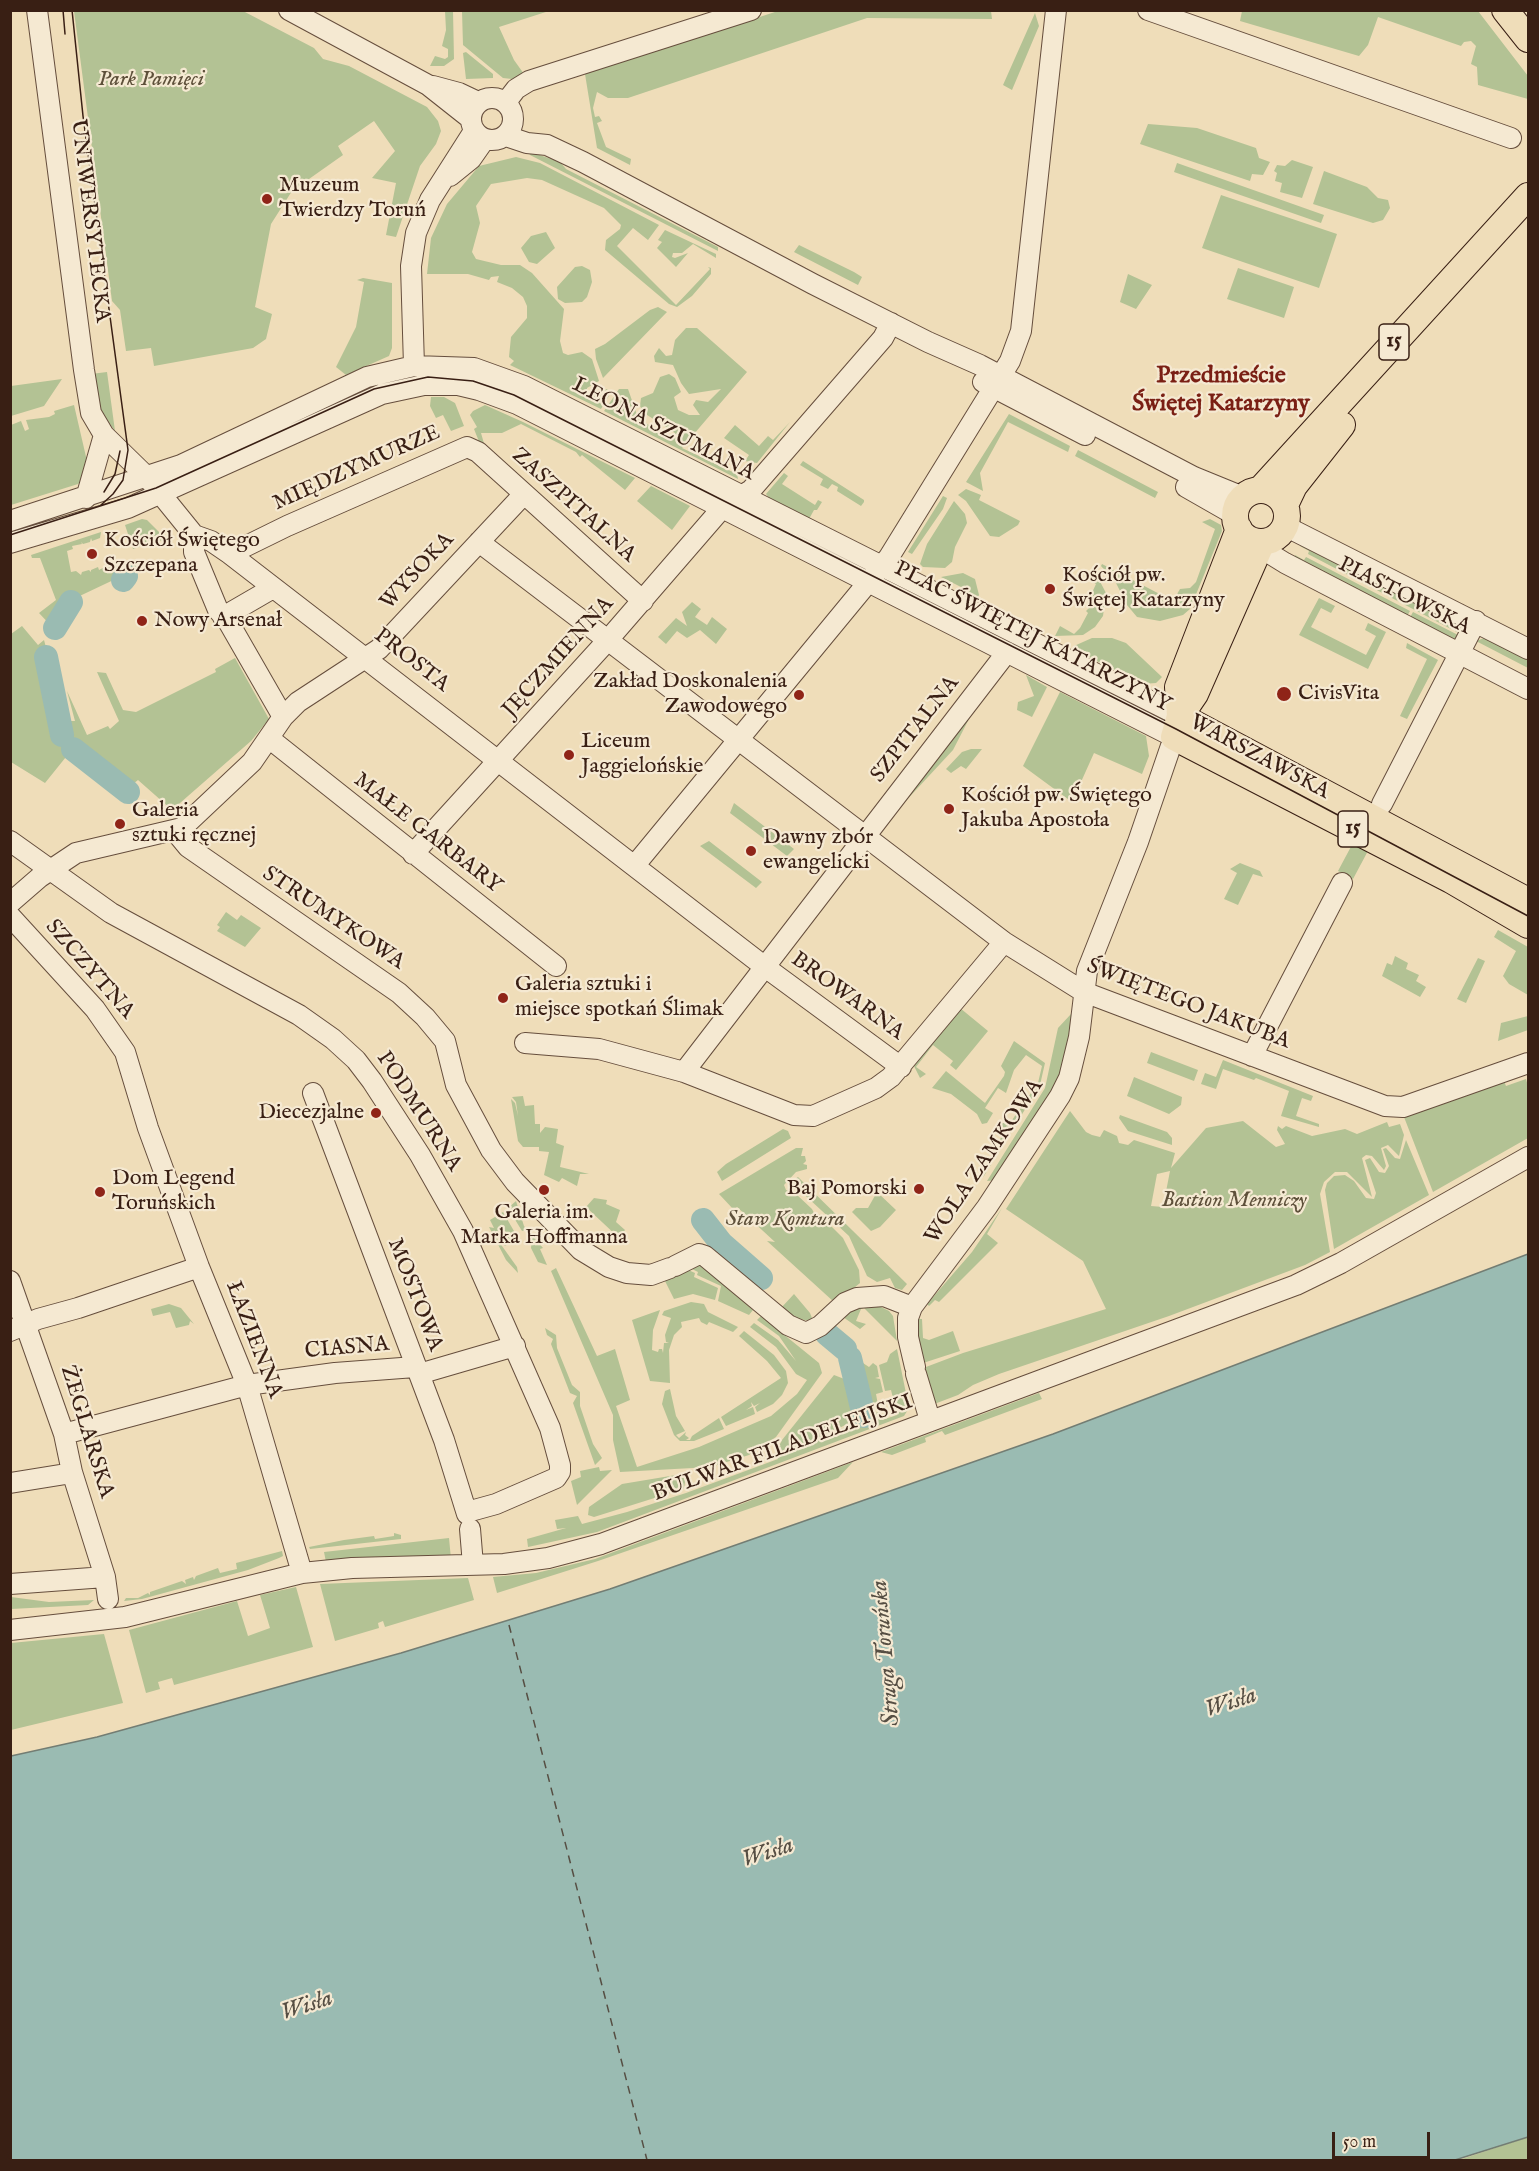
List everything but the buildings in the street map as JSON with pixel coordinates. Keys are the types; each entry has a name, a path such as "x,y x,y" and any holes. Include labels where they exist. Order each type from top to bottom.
{"main road":[{"path":"1505,10 1528,39"},
{"name":"15","path":"1177,727 1178,687 1244,508 1528,196"},
{"name":"15","path":"1262,542 1276,537 1294,486 1321,449 1393,366 1528,222"},
{"path":"1177,727 1195,694 1262,542 1245,536 1244,508 1275,493 1285,516"},
{"name":"WARSZAWSKA","path":"1177,727 1528,901"},
{"name":"WARSZAWSKA","path":"1177,727 1528,925"}],"street":[{"name":"UNIWERSYTECKA","path":"38,10 91,413 104,435 161,494"},
{"path":"289,10 428,85 459,93 477,123 500,140 509,119 516,89 529,81 751,10"},
{"name":"PLAC ŚWIĘTEJ KATARZYNY","path":"1056,10 1021,331 997,382 882,566 1155,705 1177,727"},
{"path":"1148,10 1511,138"},
{"path":"414,366 411,280 413,249 421,217 441,184 471,159 477,123 492,97 527,143 547,145 928,342 997,382 1194,477 1244,508"},
{"path":"742,497 876,346 891,323"},
{"name":"LEONA SZUMANA","path":"10,521 181,465 360,380 414,366 474,368 506,378 882,566"},
{"name":"LEONA SZUMANA","path":"10,543 128,508 359,402 404,388 424,385 458,385 498,396 868,581"},
{"path":"86,498 104,435"},
{"name":"ZASZPITALNA","path":"471,448 643,601"},
{"name":"MIĘDZYMURZE","path":"230,554 452,452 471,448"},
{"name":"PROSTA","path":"161,494 194,535 211,541 230,554 635,865"},
{"name":"WYSOKA","path":"10,903 69,856 83,850 182,828 194,819 252,762 283,717 306,696 379,649 524,494"},
{"name":"JĘCZMIENNA","path":"413,854 607,642 723,507 742,497"},
{"name":"PIASTOWSKA","path":"1285,516 1528,649"},
{"path":"194,535 194,552 218,610 283,717"},
{"name":"ŚWIĘTEGO JAKUBA","path":"479,542 607,642 1004,942 1084,992 1370,1101 1398,1107 1528,1063"},
{"name":"PIASTOWSKA","path":"1262,542 1272,555 1285,563 1528,689"},
{"path":"635,865 882,566"},
{"name":"PLAC ŚWIĘTEJ KATARZYNY","path":"868,581 1007,652 1177,727"},
{"path":"224,617 273,588"},
{"path":"1382,804 1476,621"},
{"name":"SZPITALNA","path":"684,1072 1007,652"},
{"path":"1155,705 1178,687"},
{"name":"WOLA ZAMKOWA","path":"930,1420 908,1337 908,1318 912,1307 987,1207 1060,1095 1075,1060 1084,992 1097,943 1138,842 1177,727"},
{"name":"MAŁE GARBARY","path":"270,739 556,966"},
{"name":"STRUMYKOWA","path":"174,830 188,847 399,993 441,1034 456,1085 491,1150 515,1182 575,1244 609,1267 627,1273 651,1275 699,1254 705,1256 788,1325 806,1333 820,1326 845,1303 857,1298 884,1296 912,1307"},
{"name":"PODMURNA","path":"10,841 119,918 299,1015 333,1039 356,1060 372,1081 420,1155 463,1231 550,1428 561,1471 556,1478 468,1518"},
{"name":"BROWARNA","path":"635,865 765,967 901,1067"},
{"path":"1252,1056 1342,883"},
{"name":"SZCZYTNA","path":"10,916 116,1037 132,1069 148,1128"},
{"path":"525,1043 599,1049 684,1072 787,1112 810,1116 876,1088 901,1067 1004,942"},
{"name":"MOSTOWA","path":"313,1093 416,1368 468,1518 473,1565"},
{"name":"ŁAZIENNA","path":"148,1128 199,1267 247,1385 302,1573"},
{"name":"BULWAR FILADELFIJSKI","path":"10,1630 109,1607 302,1573 352,1568 473,1565 548,1558 601,1544 1296,1285 1341,1263 1528,1157"},
{"path":"18,1328 38,1319 78,1308 199,1267"},
{"name":"ŻEGLARSKA","path":"10,1281 18,1328 33,1338 64,1434 72,1473 105,1577 109,1607"},
{"name":"CIASNA","path":"64,1434 247,1385 335,1373 416,1368 515,1346"},
{"path":"10,1483 72,1473"},
{"path":"10,1584 105,1577"}],"green space":[{"name":"Park Pamięci","path":"74,11 243,11 314,48 323,59 349,66 427,107 438,121 441,131 436,144 420,166 396,237 386,235 396,183 372,178 395,151 374,121 338,146 343,155 292,191 271,224 255,307 272,314 266,339 253,348 154,366 151,348 126,351 120,310 112,301"},
{"path":"445,11 453,11 454,59 444,66 430,66 435,56 445,59 448,57 448,49 442,46 446,30"},
{"path":"462,11 549,11 499,27 514,60 524,74 512,79 503,78 463,45"},
{"path":"778,11 991,11 992,19 867,18 628,98 608,98 597,92 593,108 595,117 599,116 602,121 597,123 606,147 631,159 630,165 597,148 585,74"},
{"path":"1242,11 1478,11 1528,76 1528,99 1478,85 1477,67 1471,64 1476,46 1471,41 1464,42 1461,46 1378,17 1368,45 1359,56 1240,21"},
{"path":"1035,13 1039,26 1012,90 1003,85"},
{"path":"466,52 493,74 493,78 466,79 463,53"},
{"path":"1148,124 1197,128 1256,148 1259,158 1270,162 1263,175 1252,174 1250,181 1140,144"},
{"path":"528,151 560,162 566,169 718,247 718,251 530,155"},
{"path":"516,157 540,163 659,225 648,240 633,228 617,246 676,305 710,269 708,267 711,268 711,274 692,296 677,307 669,304 605,250 606,240 620,229 621,225 604,208 542,180 527,178 491,184 476,206 480,223 472,252 476,259 501,265 520,265 532,273 564,309 560,341 563,353 568,355 582,352 592,359 599,381 587,388 587,395 594,396 607,389 610,394 601,409 510,365 514,361 509,357 511,337 527,318 527,306 523,297 512,288 497,282 499,276 491,277 489,280 468,274 427,274 431,238 447,204 479,166"},
{"path":"1292,160 1313,167 1302,198 1280,192 1282,183 1275,181 1277,173 1274,171 1277,165 1285,166"},
{"path":"1177,163 1324,215 1321,223 1174,172"},
{"path":"1324,171 1367,187 1378,198 1388,200 1390,208 1383,220 1373,223 1313,204"},
{"path":"1221,195 1337,234 1319,288 1202,248"},
{"path":"665,230 716,254 716,258 693,244 682,253 673,253 672,257 675,258 688,253 676,267 657,248 662,242 658,240"},
{"path":"546,232 555,248 537,264 529,262 521,248 531,236"},
{"path":"799,245 862,277 858,285 794,252"},
{"path":"582,266 590,270 592,282 587,297 582,302 565,303 558,299 557,287 575,267"},
{"path":"1238,268 1294,287 1284,318 1227,299"},
{"path":"1128,274 1152,285 1136,309 1120,302"},
{"path":"363,278 392,283 392,348 389,356 346,375 336,367 356,327 364,282 357,280"},
{"path":"658,307 667,312 603,378 595,349 650,310"},
{"path":"686,328 697,328 747,372 682,448 737,474 738,479 604,411 619,389 628,389 637,415 642,421 671,438 675,436 675,433 644,413 640,406 641,398 653,393 660,377 669,374 675,378 681,392 674,397 678,410 689,415 700,415 693,405 696,400 708,402 721,389 689,394 673,365 655,362 654,356 659,348 666,356 672,355 675,340"},
{"path":"107,372 115,431 97,406 91,374"},
{"path":"62,379 44,406 11,416 11,386"},
{"path":"431,397 444,397 455,403 464,426 451,431 443,415 436,418 430,406"},
{"path":"74,405 87,461 82,480 78,484 11,505 11,425 21,421 25,431 29,429 26,420 49,417 55,414 54,411"},
{"path":"485,405 635,478 625,490 582,455 580,457 576,452 521,424 502,433 481,433 487,454 482,449 474,429 477,427 470,415"},
{"path":"1009,414 1070,446 1068,452 1008,422 980,473 983,491 966,482"},
{"path":"790,422 757,463 745,461 749,455 724,438 735,425 759,446 768,436 773,440"},
{"path":"1078,450 1158,492 1155,498 1075,456"},
{"path":"803,461 864,502 861,506 837,491 838,487 832,484 828,489 820,485 823,479 800,465"},
{"path":"784,473 788,476 782,484 815,505 818,500 822,502 809,519 769,498 766,494"},
{"path":"651,486 690,506 672,530 637,501"},
{"path":"966,489 981,495 979,500 1020,521 1018,525 999,537 990,536 966,501 958,495"},
{"path":"943,496 947,498 943,509 912,554 908,552"},
{"path":"954,501 965,514 967,523 955,547 952,562 945,568 923,567 920,564 927,544"},
{"path":"142,519 147,520 166,539 133,549 125,525"},
{"path":"1210,519 1221,525 1222,531 1190,609 1183,615 1160,621 1137,617 1127,605 1116,583 1101,566 1102,564 1173,601 1180,589 1190,588 1196,582 1215,529 1202,522"},
{"path":"101,532 100,538 92,541 91,538 90,542 83,544 81,542 82,544 72,546 73,549 67,551 71,572 76,571 81,575 82,572 89,570 91,572 98,567 99,570 116,561 119,561 123,568 142,562 143,566 67,602 53,628 39,613 56,600 40,558 32,558 31,555"},
{"path":"1303,542 1457,622 1460,624 1462,630 1461,634 1455,631 1458,623 1455,622 1451,629 1308,554 1309,551 1300,546"},
{"path":"1295,555 1304,560 1306,557 1410,611 1406,618 1409,619 1413,612 1461,635 1454,641 1448,641 1293,561"},
{"path":"1095,572 1106,593 1103,616 1095,627 1083,635 1055,636 1060,626 1074,634 1080,628 1088,613 1086,611 1091,606 1090,597 1096,584 1090,580"},
{"path":"963,573 975,579 979,595 976,600 961,593 963,588 941,577"},
{"path":"1319,598 1335,606 1331,613 1321,608 1311,627 1366,655 1376,636 1365,630 1368,623 1386,632 1368,669 1299,635"},
{"path":"692,602 701,609 695,617 707,625 712,617 727,629 716,644 700,630 687,638 677,631 666,644 658,637 676,618 687,626 682,612"},
{"path":"22,626 38,645 44,640 66,721 75,721 67,691 87,735 108,726 110,729 119,721 97,672 106,673 123,710 136,712 216,672 215,669 235,658 269,719 251,741 172,810 138,780 128,788 74,747 45,783 11,762 11,634"},
{"path":"1487,637 1528,659 1528,668 1476,641"},
{"path":"1092,638 1112,638 1126,643 1162,677 1156,683 1142,684 1073,649 1074,646"},
{"path":"1407,643 1438,660 1407,719 1400,716 1427,659 1406,648"},
{"path":"1026,675 1047,687 1032,717 1017,710 1018,702 1034,696"},
{"path":"1060,692 1146,736 1149,756 1142,774 1094,753 1072,802 1023,766"},
{"path":"970,717 953,750 902,805 899,802"},
{"path":"982,749 966,769 961,766 951,773 946,769 962,752"},
{"path":"734,803 794,849 787,856 730,813"},
{"path":"709,841 762,882 756,888 700,846"},
{"path":"1354,841 1369,849 1353,879 1338,871"},
{"path":"1240,863 1260,871 1263,877 1253,874 1238,905 1224,899 1237,873 1230,869"},
{"path":"226,912 237,920 241,915 261,928 245,947 217,931 220,927 217,925"},
{"path":"1498,930 1528,947 1528,995 1509,984 1503,976 1516,951 1494,937"},
{"path":"1395,956 1408,963 1406,969 1419,975 1416,981 1426,987 1420,997 1382,976 1387,963 1392,965"},
{"path":"1478,958 1485,961 1466,1003 1457,999"},
{"path":"960,1008 988,1031 956,1070 950,1065 953,1061 933,1045 916,1067 926,1074 920,1078 914,1066"},
{"path":"1071,1014 1075,1014 1067,1067 999,1180 987,1181 1045,1088 1058,1028"},
{"path":"1528,1016 1528,1030 1498,1041 1501,1023"},
{"path":"1014,1041 1045,1063 1040,1085 984,1176 979,1179 996,1152 993,1150 1004,1133 999,1123 1010,1123 1038,1083 1042,1066 1026,1055 1014,1070 1006,1093 998,1088 985,1108 993,1113 987,1123 982,1124 977,1114 951,1094 932,1088 946,1071 985,1103 1004,1076 1005,1072 1001,1066"},
{"path":"1151,1052 1198,1070 1194,1081 1147,1063"},
{"path":"1223,1060 1313,1096 1311,1101 1302,1098 1296,1116 1319,1124 1319,1127 1281,1116 1289,1091 1256,1078 1254,1080 1223,1069 1216,1089 1201,1084 1205,1073 1216,1077"},
{"path":"1134,1077 1182,1097 1181,1105 1169,1114 1127,1096"},
{"path":"1526,1079 1528,1138 1433,1192 1404,1117 1504,1081 1506,1086"},
{"path":"523,1096 525,1106 534,1105 535,1124 540,1124 540,1133 545,1127 558,1129 556,1143 564,1146 560,1167 589,1174 580,1174 577,1186 562,1178 559,1182 544,1175 549,1152 539,1151 539,1147 523,1147 518,1141 511,1099 515,1103 518,1116 516,1102 512,1097"},
{"name":"Bastion Menniczy","path":"1070,1111 1086,1132 1092,1135 1100,1137 1104,1130 1117,1136 1119,1143 1128,1145 1134,1140 1175,1153 1171,1168 1206,1128 1243,1121 1276,1147 1285,1144 1277,1130 1278,1126 1282,1129 1286,1126 1312,1136 1345,1129 1357,1134 1387,1122 1389,1127 1400,1124 1404,1135 1399,1156 1388,1145 1381,1148 1386,1166 1384,1170 1372,1156 1366,1155 1362,1158 1372,1197 1347,1172 1335,1172 1324,1182 1320,1194 1330,1252 1305,1265 1169,1316 999,1374 973,1385 958,1395 929,1406 918,1370 963,1353 1106,1309 1083,1261 1006,1209","holes":["1170,1171 1163,1207 1151,1206 1157,1174"]},
{"path":"1120,1115 1167,1132 1172,1138 1172,1145 1128,1131 1119,1118"},
{"path":"783,1129 788,1131 791,1138 722,1181 717,1172 726,1164"},
{"path":"1406,1140 1429,1195 1334,1249 1325,1190 1327,1183 1334,1176 1345,1175 1354,1181 1366,1198 1374,1199 1376,1193 1365,1160 1370,1158 1379,1172 1385,1173 1389,1166 1383,1149 1386,1148 1395,1158 1400,1159"},
{"name":"Staw Komtura","path":"796,1148 803,1148 801,1156 805,1156 806,1161 803,1164 807,1165 807,1169 796,1172 784,1185 786,1190 796,1194 812,1209 816,1217 819,1214 843,1238 859,1270 860,1283 837,1302 834,1302 767,1241 775,1242 737,1207 734,1210 719,1194"},
{"path":"798,1177 907,1284 902,1290 895,1288 890,1278 877,1282 867,1276 849,1236 794,1185 794,1180"},
{"path":"877,1192 896,1210 880,1227 871,1231 852,1212 856,1208 868,1208"},
{"path":"594,1198 607,1200 606,1204 620,1210 616,1222 625,1230 619,1238 586,1207"},
{"path":"516,1201 524,1226 543,1248 540,1249 547,1265 538,1262 531,1248 532,1238 525,1230 522,1231 508,1208"},
{"path":"1002,1208 987,1234 998,1243 939,1302 935,1300 929,1306 927,1304 972,1252"},
{"path":"503,1212 518,1238 505,1246 498,1235 497,1239 517,1267 518,1273 506,1260 489,1227 494,1228 490,1220"},
{"path":"700,1263 753,1310 749,1315 718,1301 721,1286 697,1275 698,1272 686,1266"},
{"path":"556,1268 597,1356 615,1349 630,1400 616,1406 637,1467 699,1447 771,1416 797,1394 807,1380 796,1374 776,1347 750,1327 754,1323 778,1340 796,1361 779,1336 757,1320 761,1316 819,1363 822,1373 776,1437 749,1455 711,1467 620,1472 613,1440 613,1415 551,1271"},
{"path":"686,1269 695,1273 694,1277 718,1288 715,1300 693,1294 674,1299 665,1281"},
{"path":"794,1294 810,1313 812,1318 810,1321 794,1318 781,1308"},
{"path":"691,1302 704,1304 708,1312 738,1327 733,1332 709,1322 707,1325 699,1318 681,1322 682,1327 674,1335 669,1350 670,1383 650,1381 632,1320 660,1310 653,1330 652,1350 658,1352 662,1349 663,1353 664,1343 669,1343 666,1342 665,1335 671,1318 662,1315 664,1311"},
{"path":"169,1304 181,1308 194,1324 190,1321 189,1325 176,1328 170,1312 153,1316 151,1309"},
{"path":"877,1305 889,1311 893,1316 897,1341 864,1308 861,1309 856,1321 866,1324 860,1329 843,1317 833,1327 852,1344 853,1353 823,1342 822,1333 846,1308"},
{"path":"922,1319 923,1338 929,1340 953,1331 960,1351 917,1365 916,1321"},
{"path":"545,1328 556,1335 557,1348 572,1385 580,1392 580,1406 593,1444 602,1458 595,1465 573,1403 577,1396 570,1393 551,1344 553,1339 547,1335"},
{"path":"744,1331 774,1355 786,1371 788,1383 782,1395 773,1404 757,1412 755,1407 760,1403 754,1406 751,1402 752,1406 746,1410 753,1407 755,1414 726,1426 721,1417 781,1378 767,1361 739,1336"},
{"path":"897,1349 909,1408 904,1416 597,1532 528,1547 527,1539 566,1528 557,1529 555,1520 578,1516 582,1524 627,1512 778,1459 774,1456 782,1440 834,1375 847,1380 851,1386 857,1419 804,1446 880,1411 882,1420 897,1415 891,1390 885,1391 879,1365 887,1362 890,1354"},
{"path":"854,1357 869,1367 873,1363 877,1366 879,1377 875,1378 880,1379 883,1392 876,1394 878,1405 865,1412"},
{"path":"670,1389 676,1416 685,1431 676,1435 679,1438 686,1432 685,1435 689,1438 686,1440 690,1440 692,1436 719,1418 724,1429 694,1441 680,1441 674,1435 662,1404 665,1391"},
{"path":"1039,1393 1042,1399 945,1435 942,1431 925,1438 926,1442 892,1455 881,1452"},
{"path":"853,1462 838,1478 598,1561 497,1593 493,1577 536,1573 595,1559"},
{"path":"599,1467 600,1471 612,1470 577,1505 571,1481 581,1477 580,1471"},
{"path":"676,1475 684,1478 684,1488 680,1490 594,1517 588,1515 589,1507 622,1484"},
{"path":"394,1533 401,1535 401,1539 310,1549 309,1547 374,1536 375,1539 394,1536"},
{"path":"449,1538 451,1559 326,1562 324,1552"},
{"path":"282,1551 283,1556 248,1570 142,1599 124,1601 126,1598 138,1598 148,1593 150,1595 150,1592 182,1581 186,1584 185,1580 193,1577 194,1580 196,1576 218,1568 220,1573 237,1569 236,1563"},
{"path":"468,1578 474,1600 385,1627 383,1621 378,1623 379,1628 335,1641 320,1584"},
{"path":"296,1587 313,1647 174,1685 172,1678 158,1682 160,1689 146,1693 129,1630 237,1601 248,1636 270,1628 260,1595"},
{"path":"11,1597 49,1602 94,1600 88,1605 11,1609"},
{"path":"104,1634 123,1703 11,1730 11,1643"},
{"path":"1528,2137 1528,2160 1459,2160"}],"water":[{"name":"Wisła","path":"1528,1254 1528,2137 1455,2160 11,2160 11,1756 97,1737 401,1653 610,1589 1053,1434"}],"waterway":[{"name":"Struga Toruńska","path":"123,580 126,576"},
{"name":"Struga Toruńska","path":"55,628 71,602"},
{"name":"Struga Toruńska","path":"46,657 62,735"},
{"name":"Struga Toruńska","path":"73,749 128,792"},
{"name":"Struga Toruńska","path":"703,1220 721,1243 761,1278"},
{"name":"Struga Toruńska","path":"827,1334 845,1349"},
{"name":"Struga Toruńska","path":"850,1358 864,1416"}],"ferry route":[{"path":"509,1625 647,2160"}],"tram line":[{"path":"63,10 65,34"},
{"path":"72,10 83,116 128,450 123,480 101,505"},
{"path":"10,535 156,488 374,389 428,377 473,381 514,395 1176,729 1528,916"},
{"path":"104,492 115,474 120,451"}],"place":[{"name":"Muzeum Twierdzy Toruń","path":"267,199"},
{"name":"Kościół Świętego Szczepana","path":"92,554"},
{"name":"Kościół pw. Świętej Katarzyny","path":"1050,589"},
{"name":"Nowy Arsenał","path":"142,621"},
{"name":"CivisVita","path":"1284,694"},
{"name":"Zakład Doskonalenia Zawodowego","path":"799,695"},
{"name":"Liceum Jaggielońskie","path":"569,755"},
{"name":"Kościół pw. Świętego Jakuba Apostoła","path":"949,809"},
{"name":"Galeria sztuki ręcznej","path":"120,824"},
{"name":"Dawny zbór ewangelicki","path":"751,851"},
{"name":"Galeria sztuki i miejsce spotkań Ślimak","path":"503,998"},
{"name":"Diecezjalne","path":"376,1113"},
{"name":"Baj Pomorski","path":"919,1189"},
{"name":"Galeria im. Marka Hoffmanna","path":"544,1190"},
{"name":"Dom Legend Toruńskich","path":"100,1192"}],"district":[{"name":"Przedmieście Świętej Katarzyny","path":"1221,391"}]}
